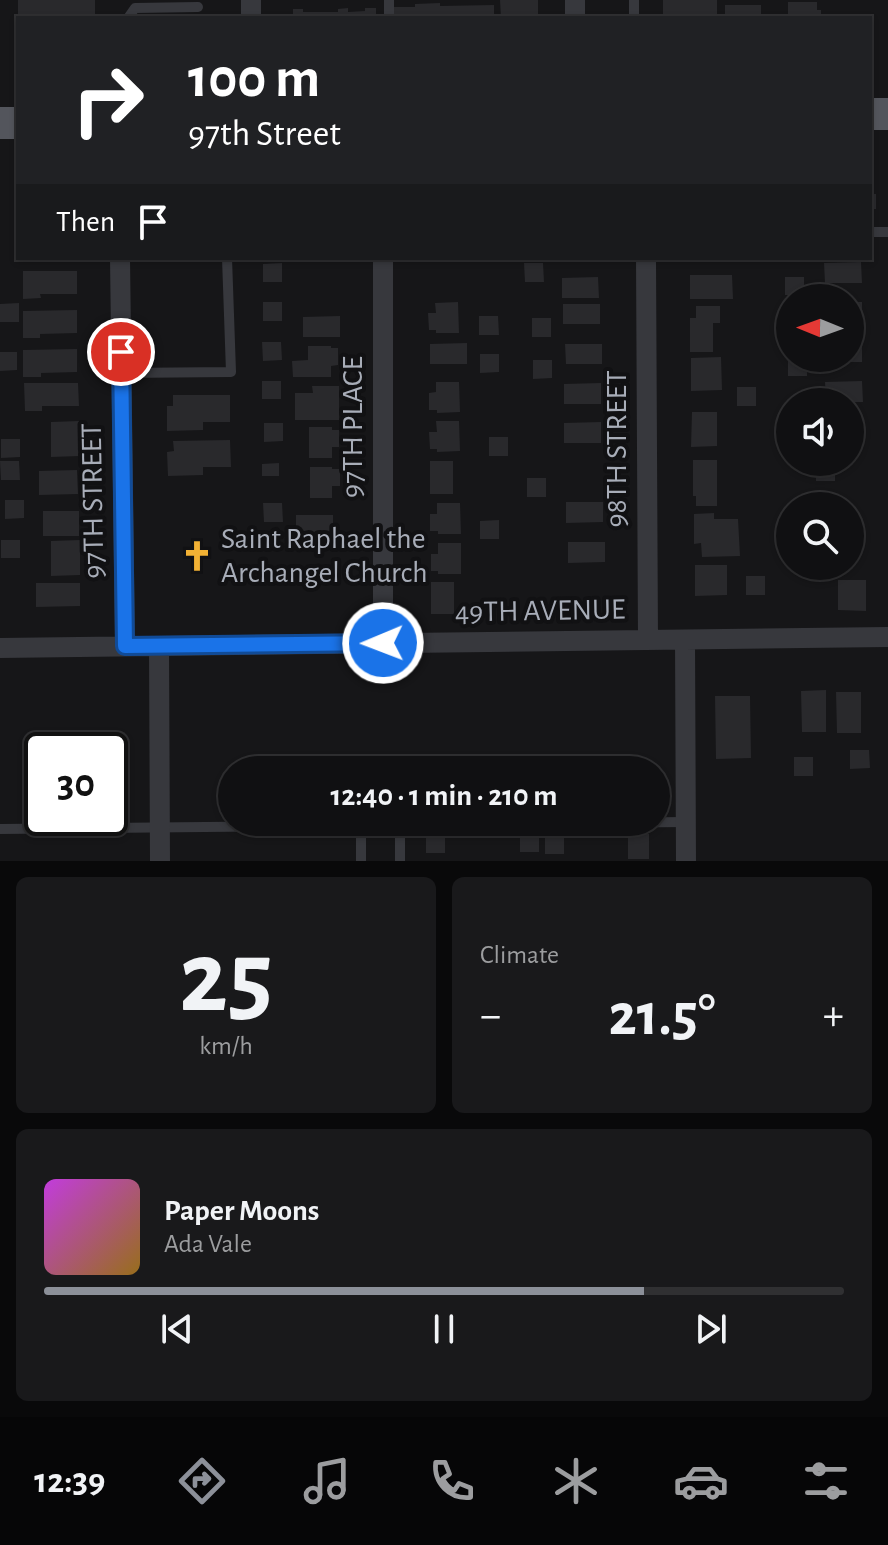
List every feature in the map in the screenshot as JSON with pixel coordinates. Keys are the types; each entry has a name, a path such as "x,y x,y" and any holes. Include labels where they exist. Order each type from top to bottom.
{"street":[{"name":"97TH STREET","path":"120,260 125,646"},
{"name":"97TH PLACE","path":"383,260 383,643"},
{"name":"98TH STREET","path":"646,260 648,640"},
{"name":"49TH AVENUE","path":"0,648 888,637"},
{"path":"685,640 686,861"},
{"path":"159,646 160,861"}],"lane":[{"path":"142,13 198,7"},
{"path":"121,373 231,372 227,260"},
{"path":"670,822 686,822"},
{"path":"0,829 218,827"},
{"path":"361,836 361,861"},
{"path":"400,836 400,861"}],"building":[{"path":"18,0 95,0 95,16 18,16"},
{"path":"500,0 538,0 538,16 501,16"},
{"path":"663,0 717,0 717,16 663,16"},
{"path":"788,2 817,2 817,10 821,10 821,16 788,16"},
{"path":"415,4 494,5 494,16 393,16 393,7 415,7"},
{"path":"725,5 761,5 761,16 725,16"},
{"path":"348,8 348,12 376,8 376,16 293,16 293,9 338,12 338,9"},
{"path":"872,155 873,194 876,194 876,209 872,209"},
{"path":"861,262 862,283 825,283 824,263"},
{"path":"282,263 282,282 263,282 263,264"},
{"path":"524,263 543,263 544,282 525,282"},
{"path":"23,271 77,271 77,294 40,294 41,298 23,299"},
{"path":"690,275 732,275 733,299 690,299"},
{"path":"598,277 599,298 562,298 562,278"},
{"path":"785,277 804,277 804,284 785,284"},
{"path":"263,302 282,302 282,321 263,321"},
{"path":"458,302 459,333 429,330 428,313 436,313 435,303"},
{"path":"19,303 19,322 0,322 0,304"},
{"path":"563,304 600,304 600,324 563,324"},
{"path":"696,306 720,306 720,323 713,323 713,352 690,352 690,318 696,318"},
{"path":"77,310 77,333 40,334 40,338 23,338 23,311"},
{"path":"340,316 340,337 303,337 303,317"},
{"path":"479,316 498,316 499,335 479,335"},
{"path":"532,318 551,318 551,337 532,337"},
{"path":"262,342 281,342 282,360 263,361"},
{"path":"467,343 467,364 430,364 430,344"},
{"path":"565,344 602,344 602,364 566,364"},
{"path":"308,346 338,348 338,365 331,366 331,377 293,377 292,361 308,360"},
{"path":"77,349 77,372 23,377 23,350"},
{"path":"0,352 17,352 17,370 0,371"},
{"path":"480,354 499,354 499,372 480,373"},
{"path":"721,357 722,390 691,391 691,358"},
{"path":"533,360 552,360 552,378 533,379"},
{"path":"788,372 807,372 807,376 788,376"},
{"path":"262,381 281,381 281,399 262,399"},
{"path":"862,381 862,388 825,388 825,382"},
{"path":"436,382 459,382 460,412 437,413 437,410 429,410 429,393 436,392"},
{"path":"24,383 78,383 79,406 42,406 42,411 25,411"},
{"path":"601,383 601,404 564,404 564,384"},
{"path":"312,386 339,386 339,420 295,420 295,393 313,393"},
{"path":"737,387 756,387 756,406 737,406"},
{"path":"173,395 230,395 230,422 203,422 203,430 167,431 167,406 173,406"},
{"path":"692,412 717,412 717,446 691,447"},
{"path":"79,421 80,456 51,457 51,422"},
{"path":"436,421 459,421 460,451 437,452 437,449 430,449 429,432 437,432"},
{"path":"601,422 601,443 564,443 564,423"},
{"path":"264,423 283,423 283,441 264,442"},
{"path":"309,427 339,430 339,447 332,447 332,458 309,458"},
{"path":"489,437 508,437 508,456 489,456"},
{"path":"1,439 20,439 20,457 1,458"},
{"path":"230,440 231,467 203,467 203,475 168,476 167,452 174,451 173,441"},
{"path":"693,460 717,460 717,506 696,506"},
{"path":"0,461 19,461 20,480 1,480"},
{"path":"430,461 453,461 453,494 430,494"},
{"path":"279,463 279,476 262,476 262,464"},
{"path":"310,467 340,469 340,486 332,486 332,498 310,498"},
{"path":"77,470 78,494 39,495 39,471"},
{"path":"816,476 835,476 835,481 816,481"},
{"path":"527,478 546,478 546,497 527,497"},
{"path":"5,500 24,500 24,518 5,519"},
{"path":"566,502 603,502 603,522 566,523"},
{"path":"263,503 282,503 283,522 264,522"},
{"path":"437,503 460,503 461,534 430,531 430,514 437,514"},
{"path":"43,511 79,511 79,536 43,536"},
{"path":"714,513 714,519 738,519 740,556 702,557 701,543 694,544 694,514"},
{"path":"296,515 333,515 333,535 296,536"},
{"path":"499,520 499,539 480,539 480,521"},
{"path":"1,540 20,540 20,558 1,558"},
{"path":"80,540 80,575 51,576 51,541"},
{"path":"568,542 605,542 605,562 568,563"},
{"path":"438,543 461,543 461,574 431,571 431,554 438,554"},
{"path":"695,565 727,565 727,595 695,596"},
{"path":"746,576 765,576 765,595 746,595"},
{"path":"838,580 866,580 866,611 838,610"},
{"path":"431,582 454,582 454,614 431,614"},
{"path":"36,583 80,583 80,606 36,607"},
{"path":"826,690 826,732 802,732 801,691"},
{"path":"836,692 861,692 861,733 837,733"},
{"path":"715,696 750,696 751,758 716,759"},
{"path":"850,750 869,750 870,768 850,769"},
{"path":"794,757 813,757 813,776 794,776"},
{"path":"426,836 445,836 445,853 426,853"},
{"path":"520,836 539,836 539,852 520,852"},
{"path":"545,836 564,836 564,854 545,854"},
{"path":"628,836 649,836 649,859 628,859"}],"place":[{"name":"Saint Raphael the Archangel Church","path":"197,556"}],"route":[{"path":"121,352 125,646 383,643"}]}
